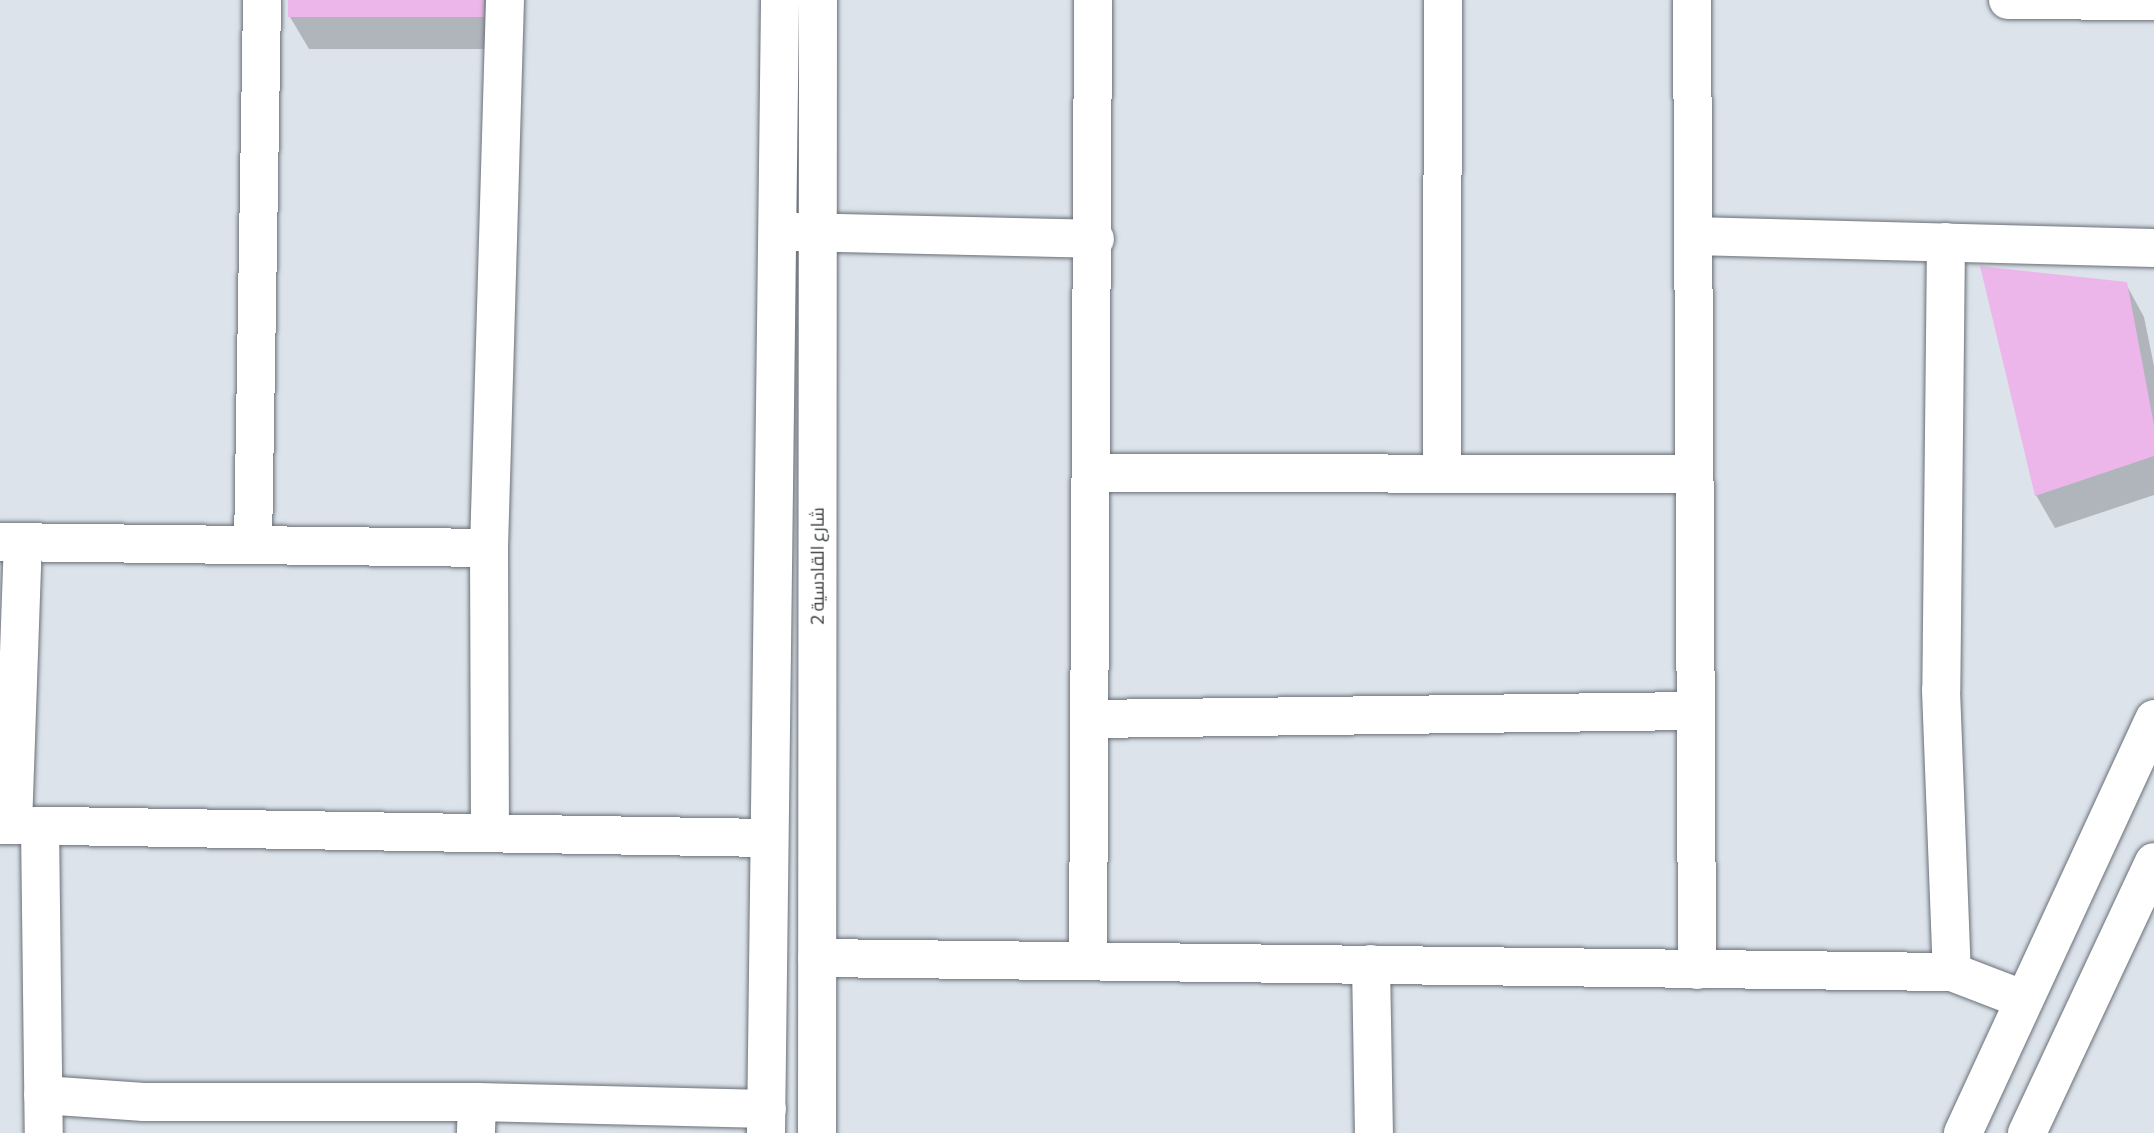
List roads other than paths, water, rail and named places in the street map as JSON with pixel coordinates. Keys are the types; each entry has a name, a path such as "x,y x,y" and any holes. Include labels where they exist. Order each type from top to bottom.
{"street":[{"path":"253,545 262,0"},
{"path":"489,833 489,548 505,0"},
{"path":"43,1094 144,1102 477,1118 766,1121 780,0"},
{"name":"شارع القادسية 2","path":"817,1133 818,0"},
{"path":"1088,961 1093,473 1093,0"},
{"path":"1442,474 1443,0"},
{"path":"1692,0 1697,970"},
{"path":"2008,0 2154,1"},
{"path":"777,231 1094,239"},
{"path":"1693,236 2154,248"},
{"path":"1947,242 1941,690 1952,972"},
{"path":"1093,473 1694,474"},
{"path":"44,1133 43,1094 18,825 11,542 489,548"},
{"path":"1090,719 1695,711"},
{"path":"1963,1133 2022,999 2154,719"},
{"path":"18,825 768,838"},
{"path":"2027,1133 2154,862"},
{"path":"817,958 1952,972 2022,999"},
{"path":"1371,964 1374,1133"}]}
